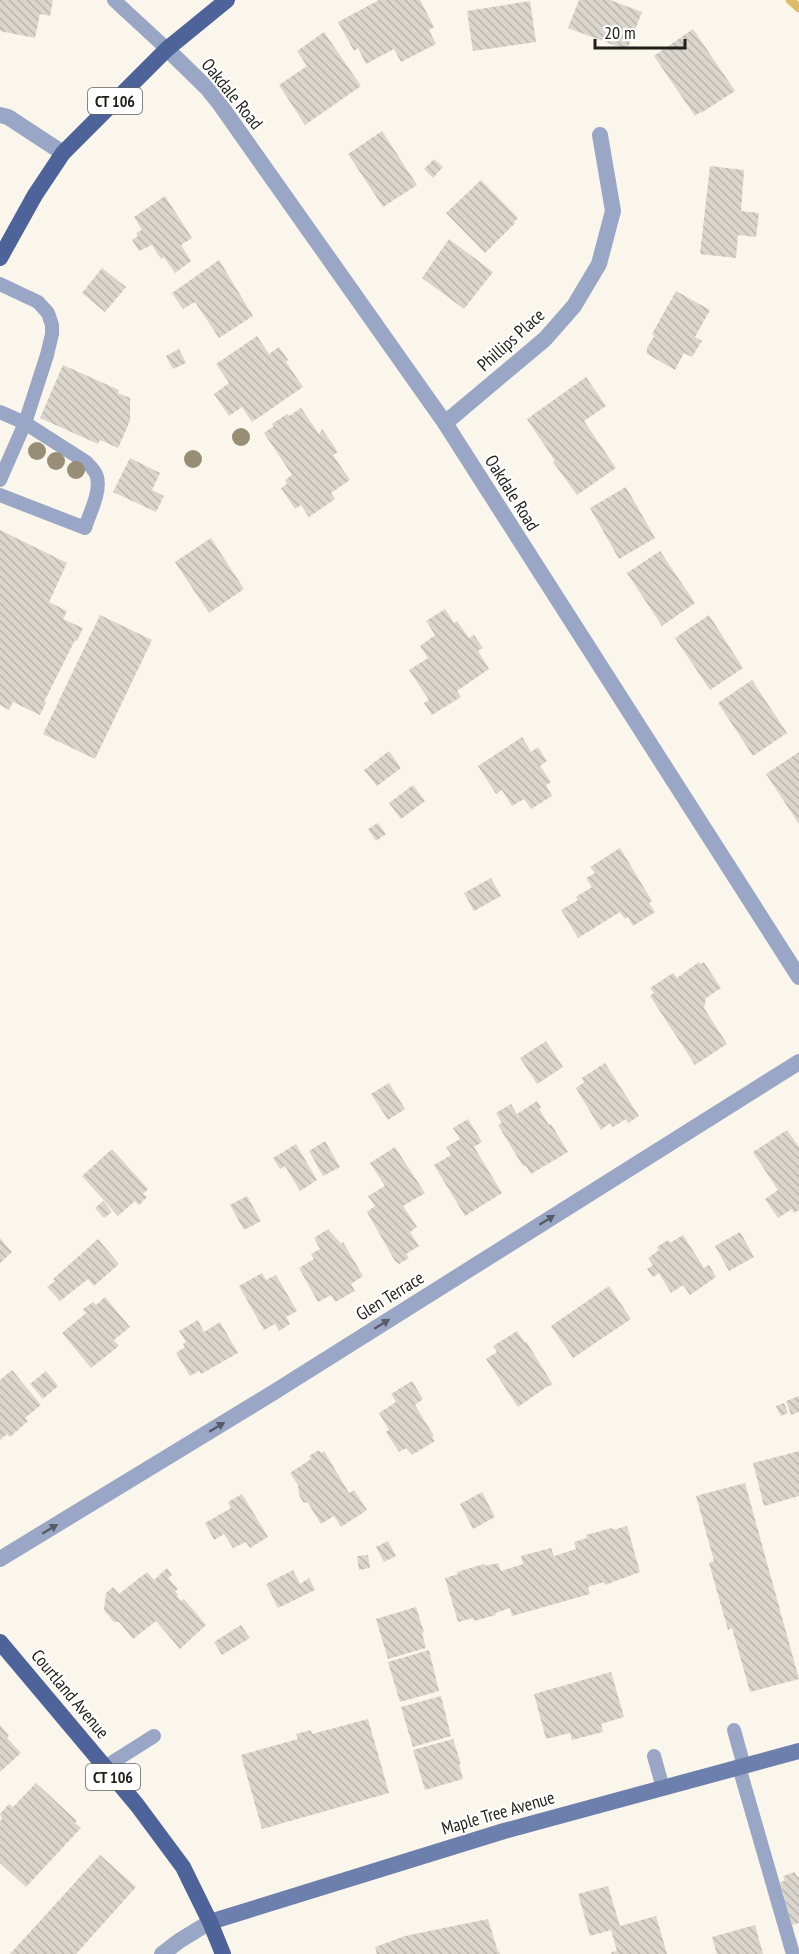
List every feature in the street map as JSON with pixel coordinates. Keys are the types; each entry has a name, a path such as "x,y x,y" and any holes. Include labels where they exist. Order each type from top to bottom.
{"main road":[{"name":"CT 106","path":"0,258 35,195 63,153 167,49 227,0"},
{"name":"Courtland Avenue","path":"0,1642 137,1805 183,1867 224,1954"},
{"name":"Maple Tree Avenue","path":"210,1922 493,1834 799,1751"}],"street":[{"name":"Oakdale Road","path":"167,49 219,103 445,423 799,977"},
{"path":"0,115 8,117 63,153"},
{"name":"Phillips Place","path":"445,423 545,339 574,306 599,264 613,211 600,135"},
{"name":"Glen Terrace","path":"0,1559 271,1394 799,1062"},
{"path":"162,1954 210,1922"}],"lane":[{"path":"114,0 167,49"},
{"path":"0,284 38,302 48,313 52,325 47,355 25,423 0,480"},
{"path":"0,412 25,423 86,462 97,477 97,490 85,528 0,495"},
{"path":"734,1730 741,1766 794,1954"},
{"path":"105,1767 154,1737"},
{"path":"654,1756 663,1788"}],"building":[{"path":"0,0 53,0 50,16 40,14 35,38 0,31"},
{"path":"379,0 420,0 434,27 429,30 436,44 401,62 394,49 366,64 358,48 354,51 338,22"},
{"path":"579,0 610,0 642,12 627,50 568,28"},
{"path":"530,1 536,42 473,51 467,11"},
{"path":"693,29 735,91 695,116 654,56"},
{"path":"324,32 361,86 305,125 279,85 307,66 297,51"},
{"path":"382,131 417,185 383,207 348,154"},
{"path":"434,159 443,167 433,178 424,169"},
{"path":"710,166 744,170 741,211 759,213 756,237 738,235 736,258 700,254"},
{"path":"481,180 518,218 485,253 446,213"},
{"path":"165,196 192,238 181,245 191,261 175,273 164,257 161,259 152,245 139,251 132,240 138,236 136,233 142,230 134,217"},
{"path":"449,239 493,272 464,309 422,278"},
{"path":"219,260 253,316 219,338 195,302 183,309 172,293"},
{"path":"102,268 126,287 105,312 82,293"},
{"path":"676,291 710,310 695,337 702,341 692,357 684,353 675,370 647,354 647,348 654,336 652,334"},
{"path":"257,336 269,354 279,347 303,387 252,422 242,407 229,416 214,394 229,383 216,364"},
{"path":"179,349 186,363 173,369 166,356"},
{"path":"63,365 119,390 118,393 130,398 130,421 118,448 100,440 98,444 40,418"},
{"path":"586,377 606,406 584,421 616,468 577,495 553,462 555,461 527,419"},
{"path":"301,408 319,434 322,429 338,452 333,455 350,480 331,493 335,499 309,517 301,505 295,509 281,488 287,484 285,480 292,475 264,433 274,426 272,424"},
{"path":"130,458 160,473 152,490 164,496 156,512 113,492"},
{"path":"626,487 655,538 619,559 590,508"},
{"path":"0,530 67,563 49,602 67,611 63,619 83,628 44,702 46,703 40,715 13,702 9,710 0,705"},
{"path":"211,538 244,589 209,613 175,562"},
{"path":"660,551 695,603 662,626 627,573"},
{"path":"445,609 454,623 457,621 469,638 474,635 483,648 478,651 489,669 457,691 461,697 432,715 424,703 429,700 409,670 428,658 420,646 435,635 426,621"},
{"path":"100,615 152,640 95,759 43,734"},
{"path":"709,615 743,668 710,690 675,638"},
{"path":"752,680 787,733 753,756 718,703"},
{"path":"522,737 531,752 538,747 547,761 540,766 551,782 546,785 552,796 531,809 524,799 512,806 502,790 496,794 478,766"},
{"path":"389,751 401,768 377,786 364,770"},
{"path":"799,752 799,824 766,774"},
{"path":"413,785 425,801 401,819 389,803"},
{"path":"378,823 386,834 376,841 368,829"},
{"path":"620,848 652,901 649,903 655,912 633,926 628,917 625,919 620,912 578,938 561,910 578,900 576,897 592,887 586,878 595,873 590,867"},
{"path":"491,878 501,896 474,911 464,893"},
{"path":"699,962 701,964 704,962 721,988 706,998 704,1008 727,1044 695,1065 650,996 654,993 650,988 673,973 677,978"},
{"path":"546,1041 563,1067 537,1084 520,1058"},
{"path":"605,1063 639,1116 628,1123 626,1119 613,1127 610,1123 601,1130 576,1088 584,1082 582,1078"},
{"path":"389,1083 405,1109 388,1120 371,1094"},
{"path":"537,1101 541,1108 539,1109 568,1152 531,1174 525,1165 523,1166 498,1125 502,1123 496,1113 511,1104 517,1114"},
{"path":"468,1119 482,1142 474,1147 502,1193 465,1216 434,1165 451,1155 446,1147 460,1139 453,1128"},
{"path":"787,1130 799,1147 799,1210 794,1213 792,1209 778,1218 765,1199 778,1190 753,1152"},
{"path":"325,1141 340,1167 323,1176 309,1151"},
{"path":"296,1144 317,1180 300,1191 285,1166 280,1169 273,1158"},
{"path":"395,1147 425,1193 403,1206 417,1227 410,1232 419,1246 406,1254 409,1258 399,1264 395,1261 367,1212 375,1206 368,1196 385,1186 370,1163"},
{"path":"112,1149 148,1189 143,1194 147,1197 139,1205 135,1201 118,1216 82,1176"},
{"path":"247,1196 261,1221 244,1230 230,1205"},
{"path":"103,1201 112,1212 104,1218 95,1208"},
{"path":"328,1229 341,1244 343,1242 363,1276 351,1284 355,1291 335,1302 331,1295 318,1302 299,1268 314,1259 311,1254 320,1249 314,1238"},
{"path":"740,1232 754,1257 729,1271 715,1246"},
{"path":"683,1235 704,1268 709,1265 716,1277 690,1295 683,1285 671,1293 659,1273 653,1277 647,1269 653,1265 648,1258 659,1250 657,1247 668,1240 670,1243"},
{"path":"0,1238 12,1252 0,1263"},
{"path":"98,1239 119,1264 94,1286 88,1279 60,1301 47,1287"},
{"path":"262,1273 266,1280 276,1275 297,1311 286,1317 290,1324 279,1331 275,1324 264,1330 239,1286"},
{"path":"609,1286 631,1319 573,1358 551,1326"},
{"path":"105,1297 130,1327 114,1340 119,1346 91,1368 62,1333 86,1313 83,1309 93,1302 96,1305"},
{"path":"198,1320 204,1332 220,1322 238,1353 201,1374 199,1371 190,1376 176,1353 185,1347 183,1344 186,1342 179,1331"},
{"path":"517,1331 525,1343 526,1341 553,1385 548,1386 518,1407 486,1359 497,1352 493,1346"},
{"path":"12,1370 41,1405 25,1418 28,1421 10,1437 7,1434 0,1440 0,1380"},
{"path":"46,1371 58,1386 43,1399 30,1384"},
{"path":"412,1381 423,1399 415,1405 435,1441 412,1455 406,1448 399,1452 386,1432 389,1430 379,1413 396,1402 391,1394"},
{"path":"799,1396 799,1412 791,1415 786,1401"},
{"path":"784,1403 788,1413 781,1416 776,1406"},
{"path":"319,1450 321,1453 324,1451 349,1493 354,1490 367,1510 341,1527 334,1516 321,1524 308,1503 303,1502 299,1495 298,1485 290,1473 311,1459 309,1456"},
{"path":"799,1451 799,1496 764,1506 753,1463"},
{"path":"745,1483 799,1679 750,1692 732,1628 728,1630 709,1563 714,1561 696,1496"},
{"path":"482,1492 495,1517 473,1529 460,1504"},
{"path":"242,1494 268,1537 250,1548 246,1542 233,1548 224,1534 214,1540 205,1523 231,1508 228,1502"},
{"path":"627,1526 640,1572 605,1585 604,1582 588,1587 590,1594 512,1616 510,1608 495,1613 496,1615 474,1621 473,1618 458,1622 445,1578 484,1564 485,1566 498,1563 501,1571 523,1564 521,1556 551,1548 554,1556 576,1549 574,1542 587,1538 586,1535"},
{"path":"388,1541 396,1556 384,1562 376,1547"},
{"path":"368,1555 370,1568 359,1570 357,1556"},
{"path":"167,1568 172,1575 168,1578 178,1589 175,1591 177,1596 181,1601 184,1599 206,1625 180,1649 156,1621 133,1639 119,1622 114,1622 104,1610 106,1593 113,1587 119,1594 147,1572 154,1580"},
{"path":"293,1570 300,1584 309,1578 315,1590 278,1608 266,1584"},
{"path":"416,1607 424,1632 422,1633 426,1648 388,1659 376,1619"},
{"path":"241,1625 250,1638 222,1655 214,1642"},
{"path":"429,1650 439,1691 400,1702 388,1662"},
{"path":"611,1672 624,1717 601,1724 603,1732 572,1740 570,1733 546,1739 534,1694"},
{"path":"441,1696 451,1736 413,1747 401,1707"},
{"path":"368,1719 389,1793 262,1829 241,1755 298,1739 296,1734 311,1730 312,1734"},
{"path":"0,1725 9,1736 7,1737 9,1740 21,1753 0,1772"},
{"path":"453,1739 463,1779 425,1790 413,1750"},
{"path":"36,1783 77,1821 75,1823 81,1828 26,1887 0,1863 0,1821 2,1819 0,1814 9,1804 13,1807"},
{"path":"100,1855 136,1887 76,1954 10,1954"},
{"path":"795,1872 797,1877 799,1876 799,1923 792,1925 780,1882 785,1881 783,1876"},
{"path":"608,1886 620,1926 656,1916 667,1954 612,1954 611,1952 617,1951 611,1930 590,1936 578,1894"},
{"path":"488,1919 500,1954 377,1954 375,1947 405,1936"},
{"path":"755,1925 763,1954 717,1954 712,1937"}],"waterway":[{"path":"790,0 799,8"}]}
